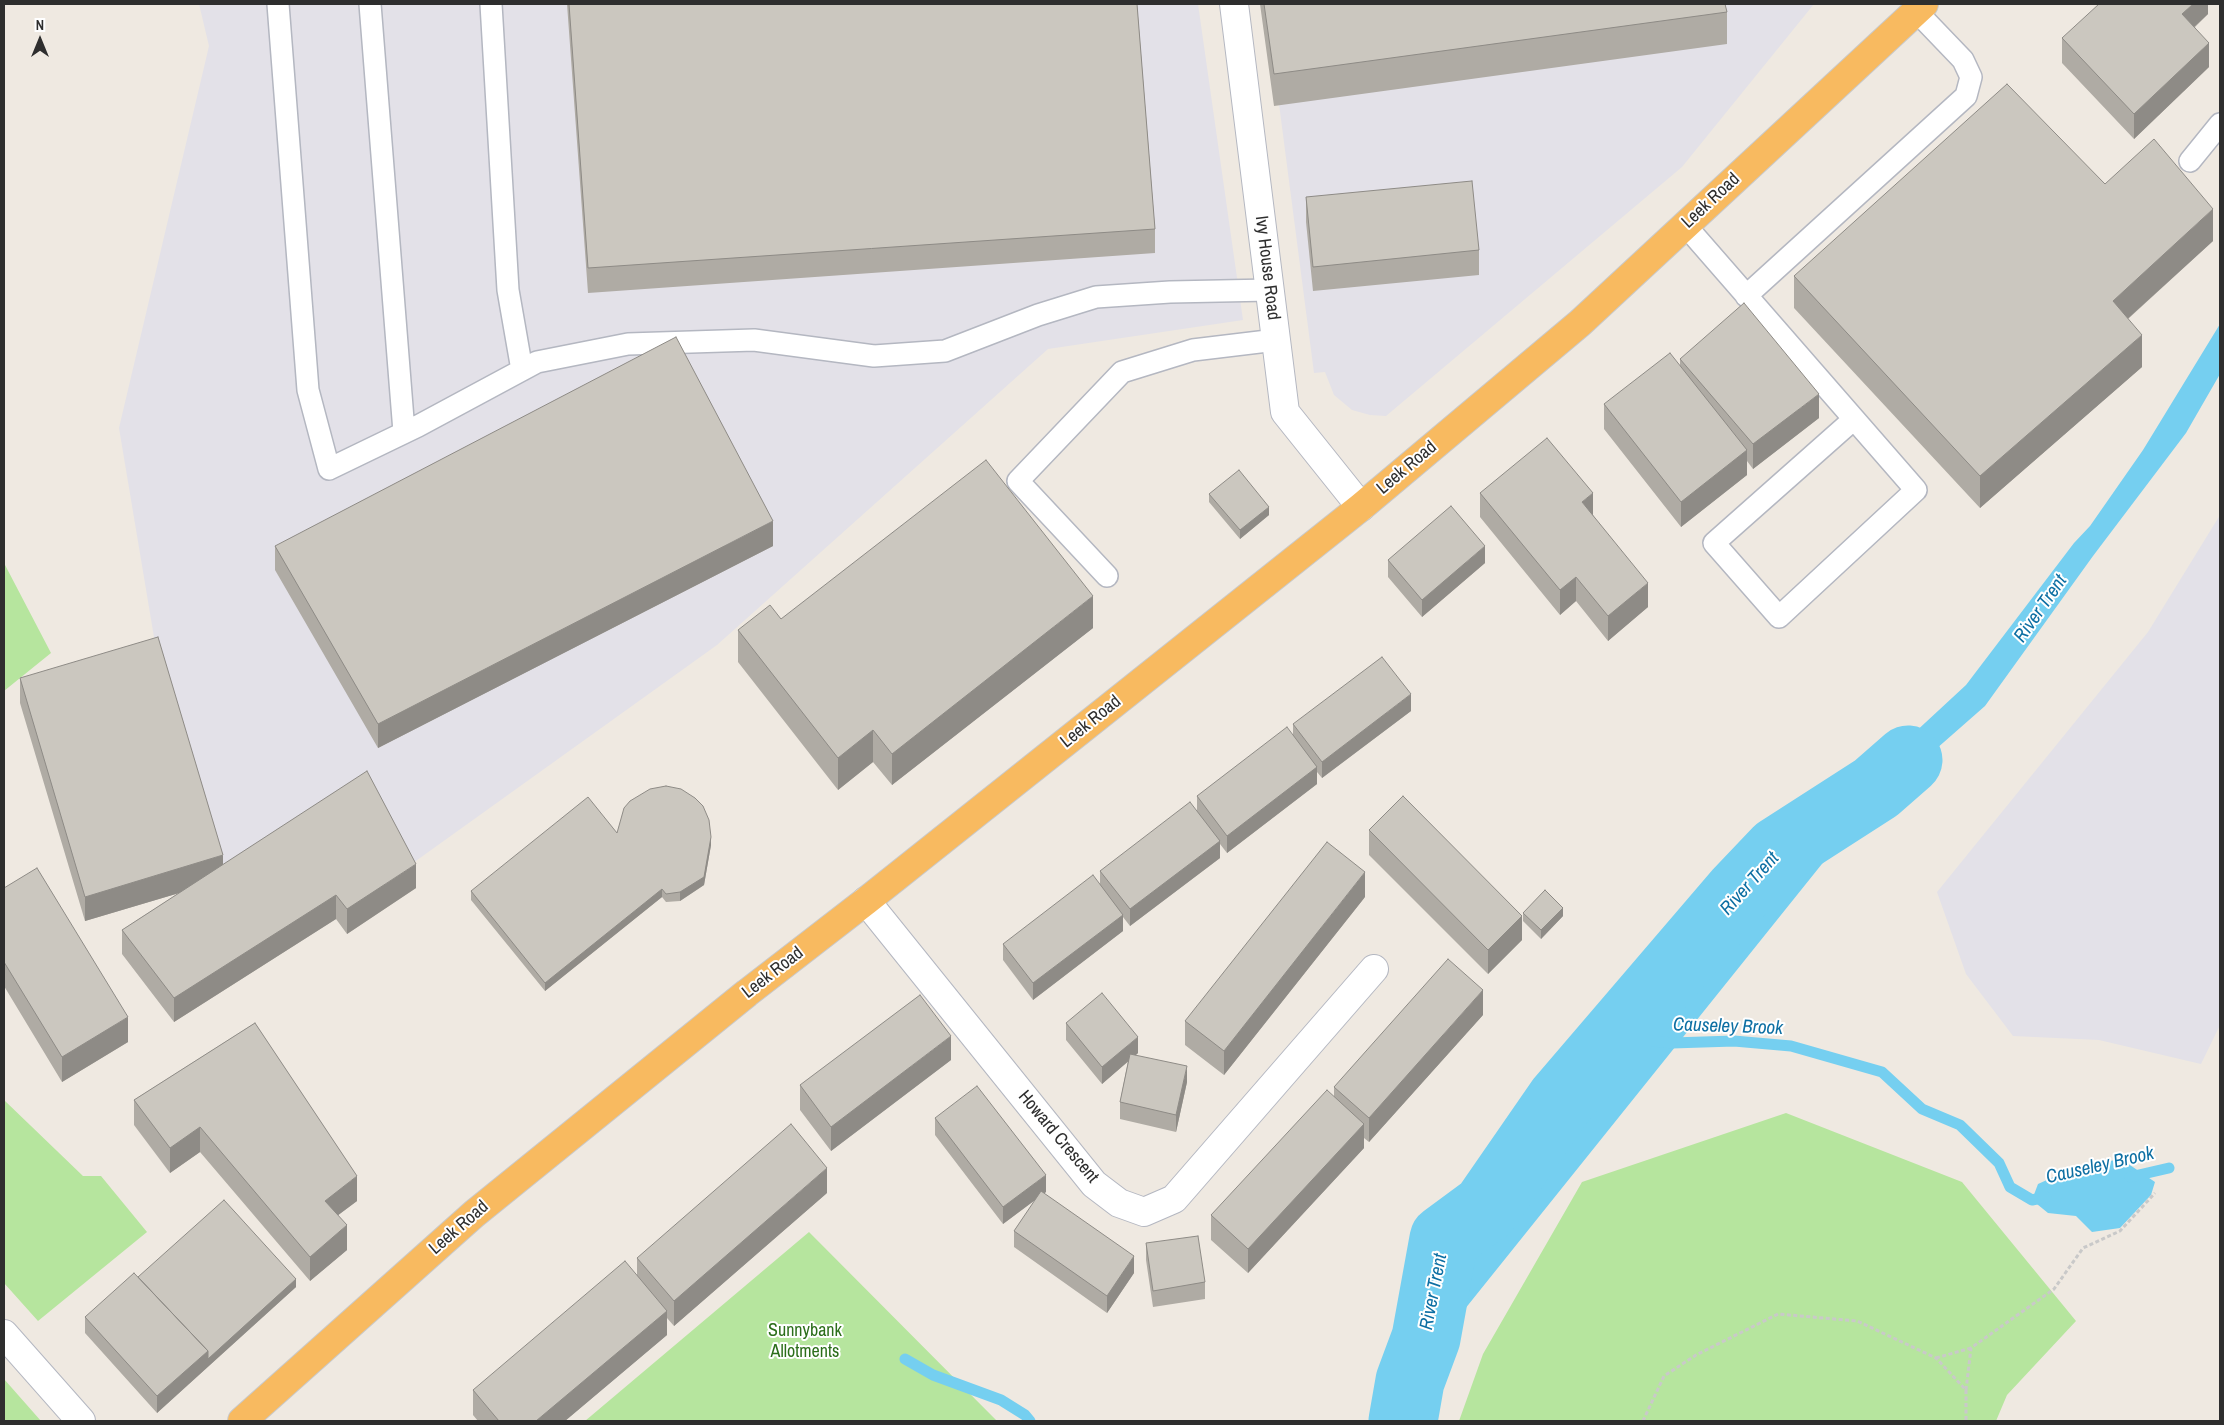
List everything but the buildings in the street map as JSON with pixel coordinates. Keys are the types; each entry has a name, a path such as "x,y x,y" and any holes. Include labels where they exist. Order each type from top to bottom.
{"highway":[{"name":"Leek Road","path":"242,1421 474,1214 747,993 866,901 1361,507 1580,323 1920,7"}],"street":[{"name":"Ivy House Road","path":"1234,4 1285,412 1361,507"},
{"name":"Howard Crescent","path":"866,901 1094,1184 1119,1203 1144,1212 1174,1199 1374,969"},
{"path":"4,1334 81,1421"}],"lane":[{"path":"278,4 308,390 329,469 537,362 628,344 754,340 874,356 945,351 1038,315 1096,297 1170,292 1270,290"},
{"path":"370,4 404,432"},
{"path":"491,4 508,290 522,370"},
{"path":"1746,296 1966,96 1971,77 1963,60 1920,7"},
{"path":"2190,161 2220,124"},
{"path":"1685,225 1916,490 1779,617 1714,543 1854,419"},
{"path":"1106,576 1018,481 1122,372 1193,350 1276,340"}],"path":[{"path":"1936,1358 1971,1348 2054,1289 2083,1248 2120,1231 2155,1193"},
{"path":"1643,1421 1664,1376 1696,1355 1778,1314 1856,1321 1936,1358 1966,1390"},
{"path":"1966,1421 1966,1390 1971,1348"}],"shaded area":[{"path":"199,4 1198,4 1243,320 1048,349 717,645 406,868 223,880 158,661 119,428 209,46"},
{"path":"1266,4 1814,4 1682,167 1386,416 1370,415 1352,410 1334,395 1325,372 1314,373"},
{"path":"2220,515 2220,1025 2201,1064 2099,1040 2013,1036 1966,974 1937,892 2148,632"}],"green space":[{"path":"4,563 51,653 4,691"},
{"path":"4,1100 83,1176 101,1176 147,1232 38,1321 4,1283"},
{"path":"1786,1113 1962,1182 2076,1321 2007,1395 1996,1421 1459,1421 1483,1354 1582,1182"},
{"name":"Sunnybank Allotments","path":"809,1232 997,1421 585,1421"},
{"path":"4,1379 41,1421 4,1421"}],"water":[{"path":"2220,324 2220,374 2186,433 2093,556 1985,706 1862,814 1428,1355 1419,1421 1380,1421 1418,1321 1858,785 1966,685 2074,543 2090,526 2143,450"},
{"path":"2121,1159 2155,1182 2151,1195 2120,1228 2092,1232 2076,1216 2048,1213 2032,1200 2038,1184 2058,1175 2099,1163"}],"waterway":[{"name":"River Trent","path":"1403,1421 1410,1381 1426,1338 1444,1239 1486,1208 1560,1101 1739,892 1778,851 1876,788 1908,760"},
{"name":"Causeley Brook","path":"1616,1037 1672,1043 1734,1041 1791,1046 1882,1072 1922,1109 1960,1125 1999,1163 2010,1187 2032,1200 2046,1197"},
{"name":"Causeley Brook","path":"2130,1177 2169,1168"},
{"path":"905,1359 933,1375 1001,1400 1025,1415 1030,1421"}]}
